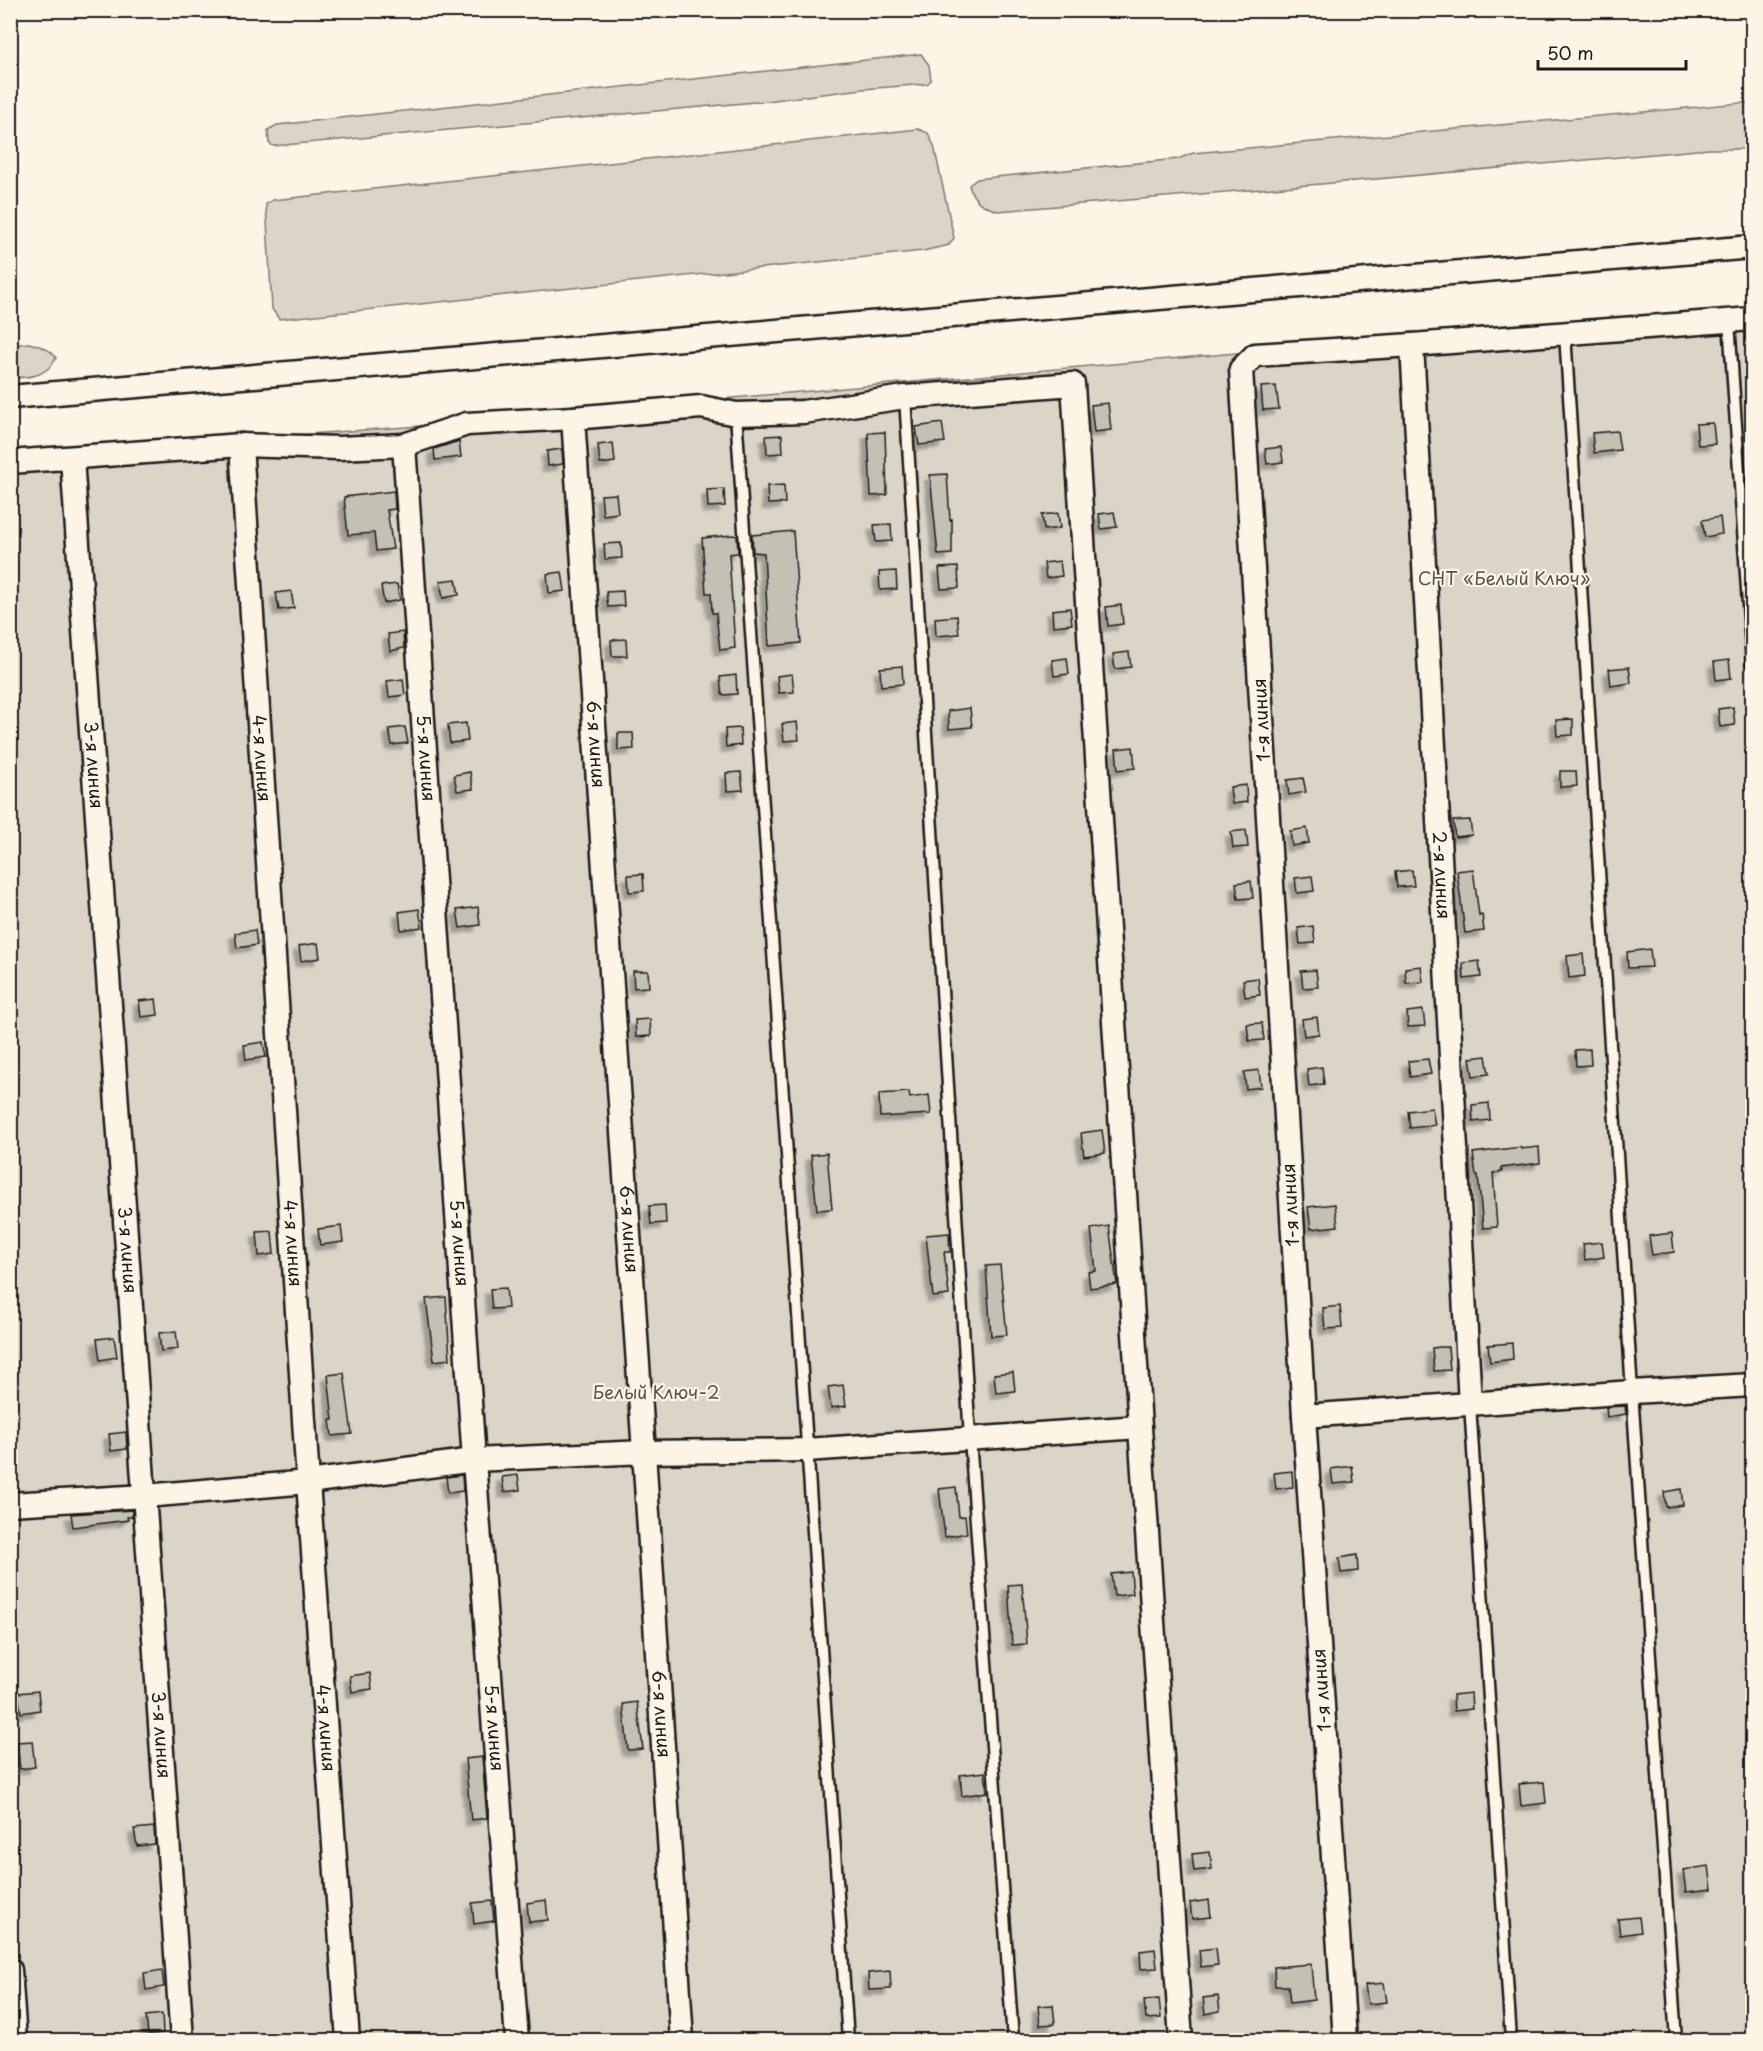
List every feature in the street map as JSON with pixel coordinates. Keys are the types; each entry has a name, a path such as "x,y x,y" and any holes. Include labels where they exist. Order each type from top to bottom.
{"street":[{"path":"10,397 1752,247"},
{"path":"1412,345 1752,319"},
{"name":"1-я линия","path":"1345,2040 1304,1416 1241,369 1256,355 1412,345"},
{"name":"2-я линия","path":"1412,345 1470,1404"},
{"path":"10,462 241,445 339,448 404,445 467,424 701,407 736,414 803,412 905,398 1073,384 1181,2040"},
{"name":"6-я линия","path":"573,418 682,2040"},
{"name":"4-я линия","path":"241,445 308,1482 348,2040"},
{"name":"5-я линия","path":"404,445 474,1460 517,2040"},
{"name":"3-я линия","path":"72,458 182,2040"},
{"path":"1304,1416 1752,1385"},
{"path":"10,1504 145,1496 308,1482 474,1460 644,1452 806,1450 1140,1427"},
{"path":"10,1970 15,2040"}],"lane":[{"path":"1729,321 1752,664"},
{"path":"1564,333 1676,2040"},
{"path":"905,398 970,1438 1013,2040"},
{"path":"736,414 848,2040"},
{"path":"1470,1404 1511,2040"}],"green space":[{"path":"921,54 929,65 931,80 927,84 273,146 269,143 268,130 277,125"},
{"path":"1752,102 1752,149 1709,149 998,211 979,202 969,185 977,179 1178,159 1193,153"},
{"path":"918,129 928,133 934,146 954,238 949,245 923,251 279,319 272,309 266,204 273,200"},
{"name":"Белый Ключ-2","path":"1752,307 1752,2040 11,2040 11,455 408,427"},
{"path":"29,343 40,346 56,358 48,369 37,375 11,378 11,345"}],"building":[{"path":"1276,386 1279,409 1263,410 1261,387"},
{"path":"1108,403 1111,430 1094,432 1091,405"},
{"path":"942,423 945,442 919,445 916,427"},
{"path":"1713,423 1715,444 1698,445 1696,424"},
{"path":"1617,431 1620,450 1594,453 1592,433"},
{"path":"885,432 887,495 871,496 868,433"},
{"path":"782,435 783,453 767,454 766,436"},
{"path":"459,441 461,457 435,460 434,449"},
{"path":"613,443 615,462 600,464 598,445"},
{"path":"1281,447 1283,462 1267,464 1265,449"},
{"path":"562,449 563,464 548,466 547,451"},
{"path":"947,474 950,520 952,519 952,554 938,555 930,475"},
{"path":"784,485 785,503 768,504 767,486"},
{"path":"724,489 725,506 708,507 707,490"},
{"path":"394,491 395,509 387,510 393,549 376,551 374,533 348,535 344,497"},
{"path":"616,494 618,513 603,515 601,495"},
{"path":"1114,512 1117,527 1101,529 1099,514"},
{"path":"1058,513 1060,528 1044,530 1042,515"},
{"path":"1720,517 1722,534 1705,537 1702,520"},
{"path":"891,524 892,541 876,542 874,525"},
{"path":"793,531 801,643 769,646 764,553 753,552 752,535"},
{"path":"737,536 738,553 729,554 735,648 720,650 716,613 712,613 711,593 706,593 702,538"},
{"path":"621,543 622,558 605,559 604,544"},
{"path":"1060,561 1062,576 1046,578 1044,563"},
{"path":"958,567 959,588 941,589 939,568"},
{"path":"896,571 897,589 880,590 879,572"},
{"path":"562,572 565,591 549,593 547,574"},
{"path":"456,579 459,595 443,598 440,581"},
{"path":"397,584 400,600 384,603 381,586"},
{"path":"291,591 294,608 279,610 276,593"},
{"path":"623,591 624,606 608,607 606,592"},
{"path":"1121,605 1123,624 1108,626 1106,607"},
{"path":"1070,608 1072,624 1053,626 1052,610"},
{"path":"957,616 959,634 936,636 935,618"},
{"path":"403,632 404,648 390,651 388,634"},
{"path":"626,639 627,656 612,656 611,640"},
{"path":"1129,652 1131,667 1115,669 1113,654"},
{"path":"1067,658 1069,674 1054,676 1052,660"},
{"path":"1729,660 1731,678 1716,680 1714,662"},
{"path":"902,666 903,684 881,686 880,668"},
{"path":"1629,667 1631,683 1611,686 1609,669"},
{"path":"792,674 794,692 779,693 777,676"},
{"path":"736,675 737,694 722,695 720,677"},
{"path":"403,679 405,695 389,697 387,681"},
{"path":"1733,707 1735,725 1720,727 1718,709"},
{"path":"970,708 972,727 949,729 948,711"},
{"path":"1573,719 1573,735 1557,736 1556,720"},
{"path":"797,722 799,740 784,741 782,724"},
{"path":"466,723 468,741 450,743 448,725"},
{"path":"405,727 408,743 392,745 389,729"},
{"path":"740,728 741,745 726,747 725,729"},
{"path":"618,733 633,733 634,749 618,750"},
{"path":"1133,747 1135,768 1118,770 1116,749"},
{"path":"1560,771 1576,771 1577,786 1560,787"},
{"path":"470,772 473,789 457,791 454,775"},
{"path":"741,772 743,790 727,791 726,773"},
{"path":"1303,778 1306,792 1289,795 1287,780"},
{"path":"1246,785 1247,802 1232,804 1230,787"},
{"path":"1470,820 1472,835 1455,837 1453,821"},
{"path":"1307,828 1309,843 1292,846 1290,831"},
{"path":"1246,830 1248,847 1233,848 1231,832"},
{"path":"1473,869 1479,915 1482,914 1484,931 1465,933 1457,871"},
{"path":"1412,870 1414,886 1397,887 1395,872"},
{"path":"643,874 644,891 629,892 628,875"},
{"path":"1312,876 1314,891 1297,893 1295,878"},
{"path":"1251,881 1253,898 1238,899 1236,883"},
{"path":"478,907 480,925 460,928 457,910"},
{"path":"419,909 422,927 401,930 399,912"},
{"path":"1313,926 1315,943 1300,944 1298,928"},
{"path":"255,930 257,945 237,948 235,933"},
{"path":"318,943 320,958 301,961 299,946"},
{"path":"1650,949 1652,967 1628,968 1627,952"},
{"path":"1583,954 1585,976 1569,978 1567,956"},
{"path":"1479,961 1481,977 1464,979 1463,963"},
{"path":"1421,966 1423,982 1406,983 1405,968"},
{"path":"1316,970 1318,987 1303,988 1301,971"},
{"path":"633,971 648,971 649,987 634,988"},
{"path":"1258,978 1260,995 1245,997 1243,980"},
{"path":"156,999 158,1015 141,1017 139,1001"},
{"path":"1423,1010 1425,1026 1408,1027 1407,1012"},
{"path":"1317,1017 1319,1034 1304,1036 1302,1019"},
{"path":"650,1019 651,1036 636,1037 635,1020"},
{"path":"1262,1023 1264,1040 1249,1041 1247,1024"},
{"path":"263,1042 266,1057 246,1060 244,1045"},
{"path":"1590,1049 1591,1065 1576,1066 1575,1050"},
{"path":"1486,1056 1489,1074 1473,1076 1470,1058"},
{"path":"1428,1059 1431,1074 1410,1077 1408,1061"},
{"path":"1322,1067 1324,1084 1309,1086 1307,1069"},
{"path":"1259,1070 1261,1087 1246,1089 1244,1072"},
{"path":"909,1092 910,1098 929,1095 931,1114 880,1117 879,1094"},
{"path":"1489,1103 1490,1120 1473,1122 1472,1105"},
{"path":"1432,1108 1435,1125 1410,1128 1408,1111"},
{"path":"1102,1130 1105,1153 1084,1156 1081,1133"},
{"path":"1521,1147 1521,1149 1539,1147 1540,1163 1501,1168 1502,1172 1493,1173 1497,1227 1483,1228 1478,1175 1476,1175 1473,1153"},
{"path":"827,1153 832,1209 817,1210 811,1155"},
{"path":"1335,1204 1338,1226 1311,1229 1308,1207"},
{"path":"665,1205 666,1223 651,1224 649,1206"},
{"path":"341,1226 343,1242 320,1245 318,1229"},
{"path":"1109,1226 1117,1284 1090,1288 1088,1272 1096,1271 1091,1229"},
{"path":"272,1231 274,1254 259,1256 257,1232"},
{"path":"949,1233 950,1252 944,1252 949,1295 933,1297 926,1235"},
{"path":"1672,1233 1674,1252 1652,1255 1649,1236"},
{"path":"1602,1242 1604,1257 1585,1260 1583,1244"},
{"path":"1000,1265 1007,1335 991,1336 986,1266"},
{"path":"506,1288 508,1308 492,1309 490,1289"},
{"path":"446,1297 450,1359 434,1361 426,1299"},
{"path":"1340,1306 1342,1328 1325,1329 1323,1308"},
{"path":"176,1331 178,1349 161,1351 159,1333"},
{"path":"114,1337 117,1357 100,1360 97,1339"},
{"path":"1512,1343 1513,1359 1490,1362 1488,1345"},
{"path":"1448,1347 1450,1370 1434,1371 1432,1348"},
{"path":"1013,1372 1015,1391 996,1393 994,1374"},
{"path":"344,1373 352,1434 332,1436 330,1420 333,1420 328,1375"},
{"path":"843,1385 846,1406 831,1408 828,1387"},
{"path":"1625,1406 1626,1414 1607,1417 1606,1407"},
{"path":"126,1432 127,1449 111,1451 109,1434"},
{"path":"1352,1466 1354,1482 1333,1484 1331,1469"},
{"path":"1292,1471 1293,1487 1276,1489 1274,1473"},
{"path":"462,1475 463,1491 448,1493 446,1477"},
{"path":"518,1475 520,1490 504,1492 502,1477"},
{"path":"956,1487 959,1517 965,1516 967,1533 945,1537 939,1489"},
{"path":"1681,1489 1683,1505 1666,1507 1664,1492"},
{"path":"132,1510 132,1517 127,1517 128,1520 73,1527 71,1514"},
{"path":"1357,1555 1358,1571 1341,1573 1339,1558"},
{"path":"1131,1572 1133,1594 1114,1596 1111,1574"},
{"path":"1022,1584 1027,1644 1012,1645 1008,1585"},
{"path":"370,1673 372,1689 352,1692 350,1676"},
{"path":"38,1691 40,1710 21,1713 18,1693"},
{"path":"1471,1693 1472,1709 1454,1711 1453,1695"},
{"path":"637,1702 643,1749 628,1750 623,1704"},
{"path":"32,1741 35,1767 20,1769 17,1742"},
{"path":"482,1757 487,1818 471,1820 465,1759"},
{"path":"985,1772 987,1792 962,1796 960,1775"},
{"path":"1544,1782 1546,1803 1521,1806 1519,1784"},
{"path":"154,1827 155,1844 137,1846 134,1829"},
{"path":"1210,1852 1212,1869 1194,1871 1192,1854"},
{"path":"1709,1866 1712,1889 1686,1892 1683,1870"},
{"path":"546,1900 548,1920 529,1922 527,1903"},
{"path":"1209,1900 1211,1917 1192,1919 1190,1903"},
{"path":"492,1901 494,1921 474,1924 472,1903"},
{"path":"1639,1917 1641,1932 1620,1935 1618,1919"},
{"path":"1216,1948 1218,1965 1201,1967 1199,1950"},
{"path":"1155,1949 1157,1968 1141,1969 1140,1951"},
{"path":"1311,1964 1314,2000 1290,2003 1288,1986 1275,1986 1274,1967"},
{"path":"162,1970 164,1987 146,1990 144,1973"},
{"path":"890,1971 891,1989 869,1990 868,1973"},
{"path":"1384,1983 1387,2002 1368,2004 1365,1985"},
{"path":"1218,1996 1220,2011 1205,2014 1203,1998"},
{"path":"1159,1999 1161,2018 1146,2019 1144,2000"},
{"path":"1053,2005 1055,2024 1040,2025 1038,2006"},
{"path":"162,2014 163,2033 148,2034 146,2016"}],"park label":[{"name":"СНТ «Белый Ключ»","path":"1504,579"}]}
